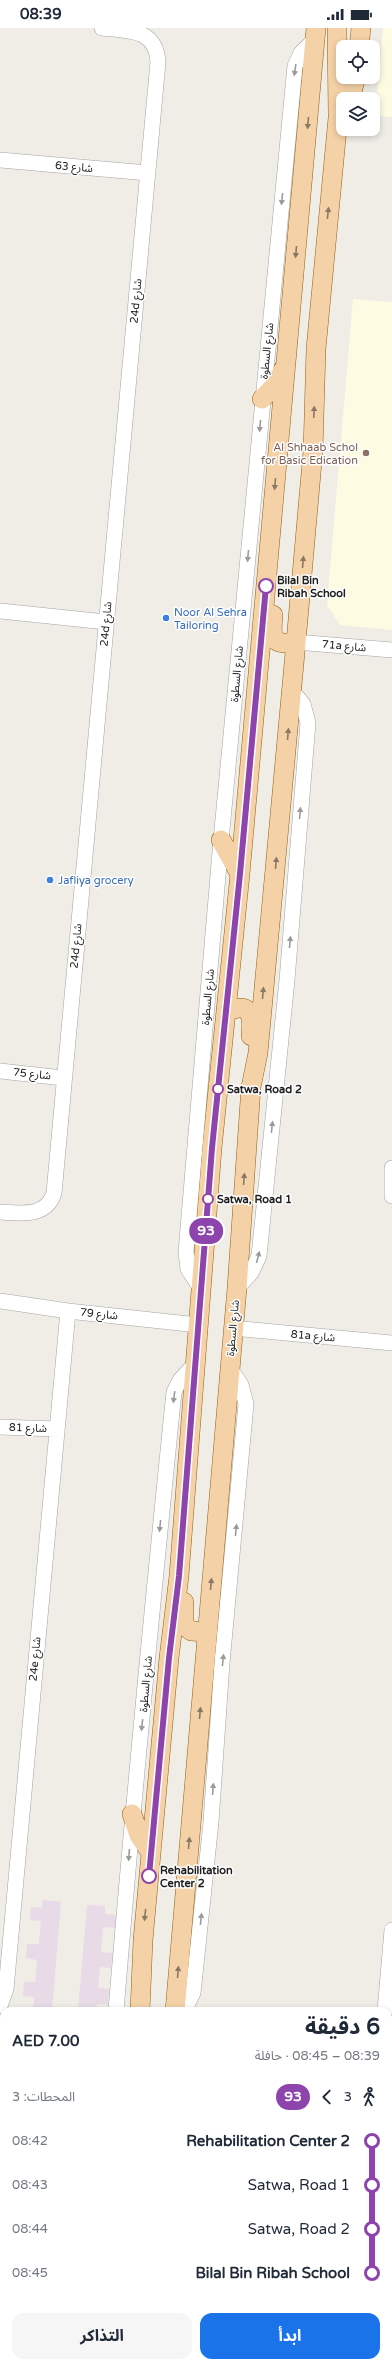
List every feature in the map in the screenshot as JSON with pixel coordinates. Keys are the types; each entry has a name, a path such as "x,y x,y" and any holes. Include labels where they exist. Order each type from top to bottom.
{"main road":[{"path":"337,28 341,92"},
{"path":"351,40 352,28"},
{"path":"360,40 361,28"},
{"name":"شارع السطوة","path":"140,2007 143,1940 179,1576 194,1365 202,1289 212,1148 240,874 316,33"},
{"name":"شارع السطوة","path":"175,2007 229,1367 237,1288 252,1087 258,1053 313,451 316,349 339,136"},
{"path":"262,399 277,383 286,363"},
{"path":"266,580 274,600 272,635 280,643 296,642"},
{"path":"220,840 240,874"},
{"path":"226,1012 235,1008 243,1008 252,1017 249,1054 252,1087"},
{"path":"179,1576 184,1594 184,1625 195,1633 207,1632"},
{"path":"132,1814 139,1835 151,1853"}],"street":[{"name":"24d شارع","path":"0,1212 32,1213 46,1206 54,1193 63,1078 158,62 152,40 139,32 102,28"},
{"name":"شارع السطوة","path":"202,1289 188,1269 186,1252 220,840 295,66 301,53 316,33"},
{"name":"شارع 63","path":"0,160 148,174"},
{"path":"0,611 106,622"},
{"name":"71a شارع","path":"296,642 392,650"},
{"name":"شارع السطوة","path":"237,1288 251,1273 259,1256 286,980 308,724 306,710 292,691"},
{"name":"شارع 75","path":"0,1071 63,1078"},
{"path":"392,1168 392,1196"},
{"name":"شارع 79","path":"0,1301 68,1311 198,1325"},
{"name":"24e شارع","path":"0,2006 6,1989 56,1429 68,1311"},
{"name":"81a شارع","path":"233,1328 392,1343"},
{"name":"شارع السطوة","path":"116,2007 132,1814 143,1716 174,1392 180,1380 194,1365"},
{"name":"شارع السطوة","path":"186,2007 193,1993 211,1822 222,1663 246,1404 244,1391 229,1367"},
{"name":"شارع 81","path":"0,1427 56,1429"},
{"path":"385,2007 392,1930"}],"shaded area":[{"path":"383,28 392,28 392,117 380,116 380,92 377,92 378,84 380,84 380,61"},
{"name":"Al Shhaab Schol for Basic Edication","path":"353,299 392,302 392,630 340,625 327,605"},
{"path":"42,1900 61,1902 52,2007 33,2007 34,1997 23,1996 24,1982 35,1982 37,1960 26,1958 27,1944 39,1944 41,1921 30,1920 31,1907 42,1908"},
{"path":"87,1905 105,1906 105,1914 116,1915 115,1928 103,1927 101,1952 113,1953 111,1968 100,1967 98,1988 109,1989 108,2004 97,2004 97,2007 78,2007"}],"bus line":[{"name":"93","path":"149,1876 169,1658 179,1576 194,1365 202,1289 212,1148 240,874 266,586"}],"place":[{"name":"Al Shhaab Schol for Basic Edication","path":"366,453"},
{"name":"Bilal Bin Ribah School","path":"266,586"},
{"name":"Noor Al Sehra Tailoring","path":"166,618"},
{"name":"Jafliya grocery","path":"50,880"},
{"name":"Satwa, Road 2","path":"218,1089"},
{"name":"Satwa, Road 1","path":"208,1199"},
{"name":"Rehabilitation Center 2","path":"149,1876"}]}
